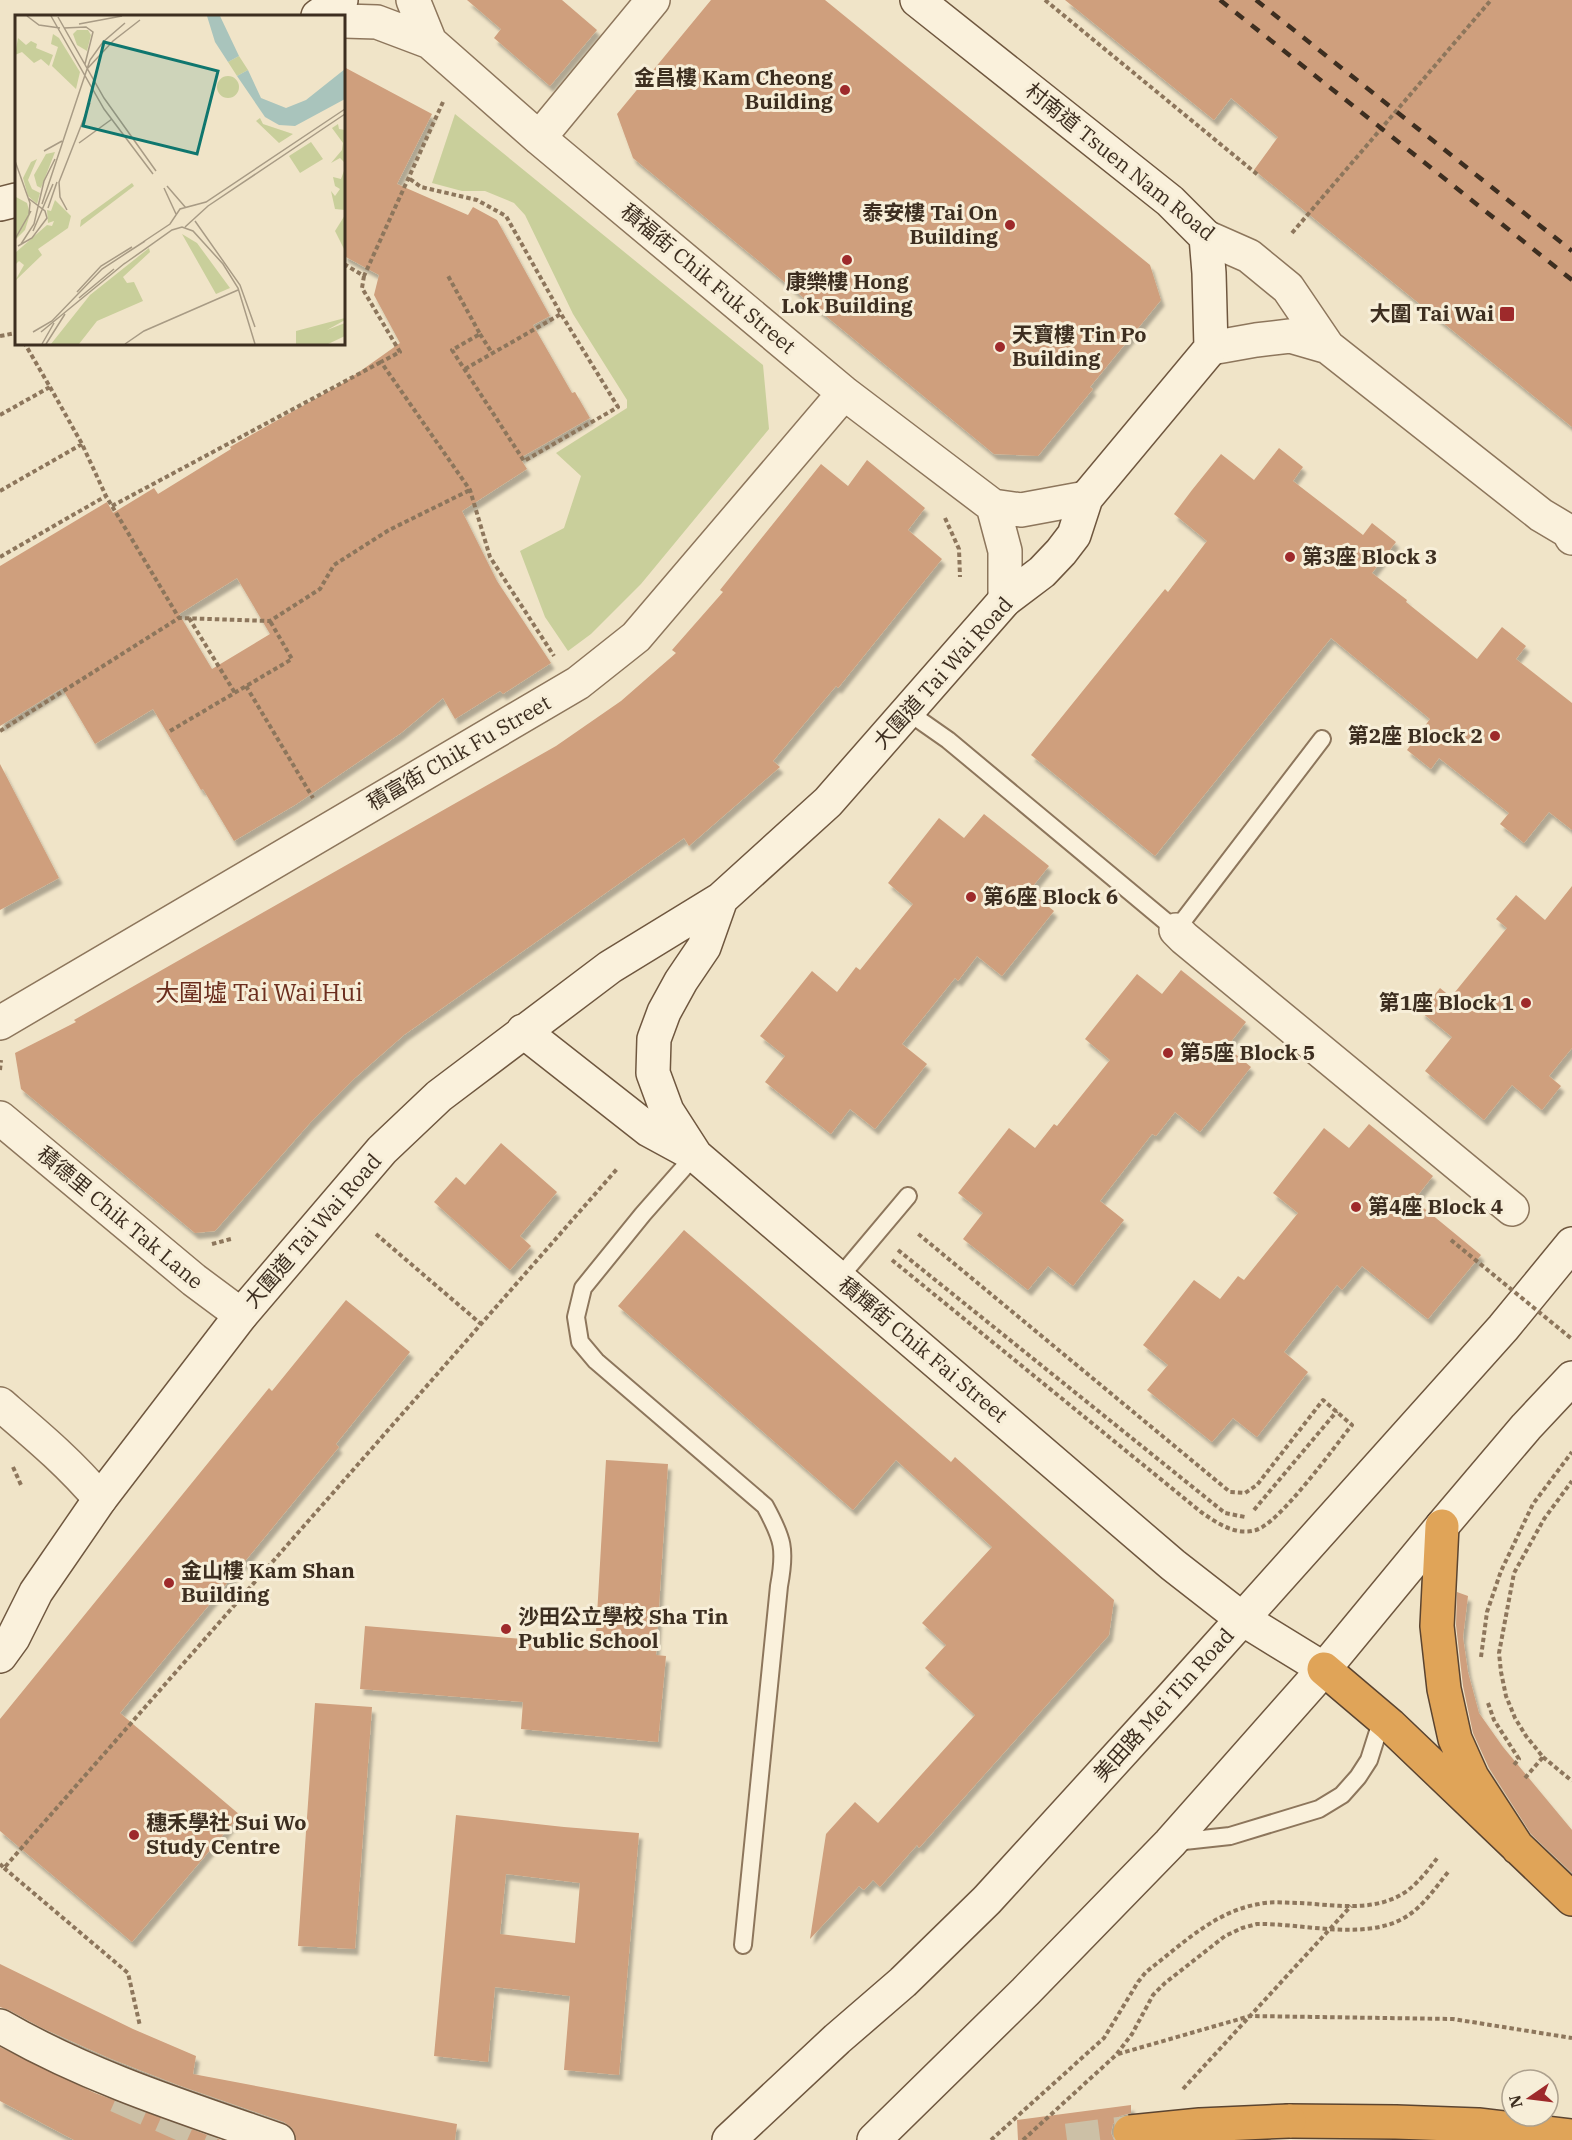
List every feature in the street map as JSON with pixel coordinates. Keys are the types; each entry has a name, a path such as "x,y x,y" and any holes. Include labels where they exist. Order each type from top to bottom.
{"highway":[{"path":"1442,1526 1437,1626 1444,1689 1455,1739 1472,1777 1518,1848"},
{"path":"1324,1669 1382,1719 1572,1899"},
{"path":"1130,2132 1200,2125 1289,2121 1396,2121 1478,2125 1572,2136"}],"street":[{"path":"319,15 341,0"},
{"name":"積福街 Chik Fuk Street","path":"413,0 430,42"},
{"path":"539,138 653,0"},
{"name":"村南道 Tsuen Nam Road","path":"917,0 1170,201 1206,237 1249,256 1288,288 1328,347 1541,515 1571,533"},
{"name":"積福街 Chik Fuk Street","path":"345,21 377,22 430,42 539,138 844,393 993,506"},
{"path":"0,204 15,202"},
{"path":"0,215 15,203"},
{"path":"1206,237 1211,303 1211,348 1290,336 1328,347"},
{"name":"大圍道 Tai Wai Road","path":"0,1656 13,1638 36,1592 100,1499 241,1315 382,1150 439,1096 523,1031 610,967 721,899 828,802 1005,600 1042,572 1061,552 1074,535 1086,498 1211,348"},
{"name":"積富街 Chik Fu Street","path":"0,1023 578,683 636,637 844,393"},
{"path":"1005,600 1005,551 993,506 1021,510 1086,498"},
{"name":"大圍道 Tai Wai Road","path":"695,1155 667,1111 653,1073 654,1039 664,1012 704,947 721,899"},
{"path":"1176,930 1512,1209"},
{"name":"積輝街 Chik Fai Street","path":"523,1031 649,1130 695,1155 1147,1544 1241,1618 1324,1669"},
{"name":"積德里 Chik Tak Lane","path":"0,1118 194,1280 241,1315"},
{"name":"美田路 Mei Tin Road","path":"729,2140 837,2039 903,1982 987,1900 1503,1328 1572,1244"},
{"path":"873,2140 1025,1992 1170,1843 1324,1669 1526,1427 1572,1378"},
{"path":"0,1404 80,1474 100,1499"},
{"path":"0,1619 12,1613 36,1592"},
{"path":"0,2026 79,2067 137,2091 278,2140"}],"lane":[{"path":"908,712 948,740 1176,930 1322,739"},
{"path":"695,1155 583,1288 576,1317 580,1342 596,1361 765,1506 778,1531 784,1558 779,1586 743,1945"},
{"path":"838,1278 908,1196"},
{"path":"1170,1843 1230,1836 1318,1809 1342,1795 1369,1760 1382,1719"}],"path":[{"path":"1045,0 1258,175"},
{"path":"1292,233 1491,0"},
{"path":"111,506 400,352 362,288 364,276 446,97"},
{"path":"410,179 421,187 477,200 506,216 561,314 618,407 524,461 453,350 480,334"},
{"path":"345,265 364,276"},
{"path":"447,274 492,353"},
{"path":"465,369 561,314"},
{"path":"0,336 15,333"},
{"path":"25,345 82,444 111,506 179,618"},
{"path":"381,362 470,490 490,557 554,657"},
{"path":"0,415 50,387"},
{"path":"0,491 82,444"},
{"path":"0,731 179,618 270,621 321,589 334,565 389,530 470,490"},
{"path":"0,557 106,496"},
{"path":"189,617 235,693"},
{"path":"170,731 292,659 270,621"},
{"path":"246,686 318,806"},
{"path":"140,2026 129,1973 2,1866 617,1168"},
{"path":"870,1242 1200,1512 1230,1530 1256,1530 1283,1510 1352,1425 1323,1400 1257,1485 1245,1493 1230,1492 893,1214"},
{"path":"376,1234 481,1324"},
{"path":"1451,1240 1572,1339"},
{"path":"926,1274 1225,1513 1245,1517"},
{"path":"1254,1510 1337,1411"},
{"path":"1482,1666 1487,1611 1501,1571 1533,1504 1572,1452"},
{"path":"1572,1481 1544,1519 1514,1574 1499,1653 1506,1696 1515,1718 1526,1737 1543,1757 1572,1781"},
{"path":"1486,1695 1494,1720 1520,1759 1513,1766"},
{"path":"1525,1778 1543,1757"},
{"path":"991,2140 1104,2038 1146,1972 1211,1922 1226,1914 1258,1904 1281,1902 1351,1906 1371,1905 1390,1900 1407,1891 1423,1877 1438,1857"},
{"path":"1023,2140 1116,2055 1132,2034 1153,1995 1225,1936 1257,1924 1365,1929 1386,1925 1402,1919 1424,1902 1449,1871"},
{"path":"1181,2090 1351,1906"},
{"path":"1116,2055 1250,2016 1453,2019 1572,2038"}],"green space":[{"path":"455,114 763,365 769,429 641,584 591,634 568,651 545,617 520,551 564,528 581,476 556,453 627,408 627,400 573,314 525,215 514,203 485,191 462,191 432,183"}],"building":[{"path":"467,0 562,0 597,30 550,86 494,38 501,29"},
{"path":"711,0 825,0 1150,265 1161,300 1090,387 1093,389 1038,456 994,454 633,158 617,114"},
{"name":"大圍 Tai Wai","path":"1065,0 1572,0 1572,427 1254,170 1278,137 1231,98 1214,120"},
{"path":"345,68 432,114 397,184 468,215 473,207 497,220 550,316 533,325 572,393 575,392 590,418 520,458 527,469 462,511 497,581 551,663 503,694 500,691 455,719 443,698 401,733 295,805 234,841 153,709 95,744 62,688 0,726 0,566 107,502 113,513 154,488 158,494 231,449 230,447 345,382 400,343 374,295 379,275 345,257","holes":["237,578 270,634 212,669 179,614"]},
{"path":"1279,448 1303,467 1293,481 1363,535 1372,523 1396,542 1372,573 1477,659 1502,627 1526,646 1516,659 1572,703 1572,830 1549,812 1524,843 1500,824 1509,813 1439,758 1431,769 1407,750 1430,719 1331,638 1155,856 1031,755 1165,589 1168,592 1207,541 1174,514 1221,454 1254,480"},
{"path":"867,460 925,508 908,530 942,559 838,688 836,686 773,761 780,767 689,846 684,838 404,1035 355,1078 310,1123 215,1231 195,1233 21,1089 15,1053 76,1022 74,1020 556,746 621,701 676,653 672,650 723,592 720,590 821,464 848,486"},
{"path":"0,764 59,878 0,910"},
{"path":"984,814 1049,866 1029,891 1054,911 1002,976 977,956 958,981 955,978 902,1044 927,1064 875,1129 850,1109 831,1134 765,1082 785,1056 760,1036 812,971 837,992 856,967 860,970 913,904 888,883 939,818 964,838"},
{"name":"第1座 Block 1","path":"1572,886 1572,1048 1549,1076 1561,1086 1542,1110 1512,1085 1484,1120 1425,1071 1452,1037 1421,1012 1440,988 1451,997 1507,928 1496,919 1516,895 1545,920"},
{"path":"1181,970 1246,1022 1227,1047 1251,1067 1200,1132 1175,1112 1156,1136 1152,1134 1100,1201 1124,1220 1073,1286 1048,1266 1028,1290 963,1239 983,1213 958,1193 1009,1128 1035,1148 1054,1124 1057,1126 1110,1060 1085,1039 1137,974 1162,994"},
{"path":"1369,1124 1433,1176 1414,1200 1481,1255 1428,1319 1362,1266 1342,1290 1337,1285 1284,1352 1308,1372 1257,1437 1233,1418 1212,1442 1147,1390 1168,1365 1143,1345 1194,1280 1220,1299 1238,1276 1244,1280 1298,1213 1273,1193 1324,1128 1349,1148"},
{"path":"501,1143 557,1192 520,1236 531,1246 510,1270 434,1202 456,1177 465,1185"},
{"path":"684,1230 951,1462 955,1457 1114,1600 1109,1635 919,1848 917,1845 880,1887 873,1880 864,1890 859,1886 810,1939 826,1834 855,1802 878,1823 975,1715 925,1668 946,1645 922,1623 992,1547 896,1460 853,1510 618,1306"},
{"path":"346,1300 410,1352 336,1444 339,1447 120,1713 240,1815 132,1942 0,1831 0,1719 269,1388 272,1391"},
{"path":"606,1460 668,1464 656,1655 666,1656 658,1742 521,1729 523,1702 360,1689 365,1626 523,1639 522,1643 595,1650"},
{"path":"1457,1592 1468,1596 1463,1637 1468,1672 1479,1713 1503,1747 1572,1830 1572,1873 1531,1834 1489,1768 1473,1733 1463,1686 1456,1625"},
{"path":"315,1703 372,1707 355,1949 298,1946"},
{"path":"456,1815 639,1833 619,2075 564,2070 570,1996 495,1987 488,2062 434,2056","holes":["506,1874 580,1883 575,1943 500,1934"]},
{"path":"0,1964 133,2029 196,2056 193,2074 457,2124 455,2140 296,2140 292,2128 284,2122 109,2058 0,2007"},
{"path":"0,2047 95,2093 221,2140 74,2140 0,2101"},
{"path":"1131,2105 1131,2113 1120,2116 1113,2124 1111,2133 1114,2140 1018,2140 1017,2120"}],"tunnel":[{"path":"117,2096 217,2140"},
{"path":"1067,2140 1130,2132"}],"railway":[{"path":"1220,0 1572,280"},
{"path":"1256,0 1572,251"}],"place":[{"name":"金昌樓 Kam Cheong Building","path":"845,90"},
{"name":"泰安樓 Tai On Building","path":"1010,225"},
{"name":"康樂樓 Hong Lok Building","path":"847,260"},
{"name":"大圍 Tai Wai","path":"1507,314"},
{"name":"天寶樓 Tin Po Building","path":"1000,347"},
{"name":"第3座 Block 3","path":"1290,557"},
{"name":"第2座 Block 2","path":"1495,736"},
{"name":"第6座 Block 6","path":"971,897"},
{"name":"第1座 Block 1","path":"1526,1003"},
{"name":"第5座 Block 5","path":"1168,1053"},
{"name":"第4座 Block 4","path":"1356,1207"},
{"name":"金山樓 Kam Shan Building","path":"169,1583"},
{"name":"沙田公立學校 Sha Tin Public School","path":"506,1629"},
{"name":"穗禾學社 Sui Wo Study Centre","path":"134,1835"}],"district":[{"name":"大圍墟 Tai Wai Hui","path":"259,993"}]}
